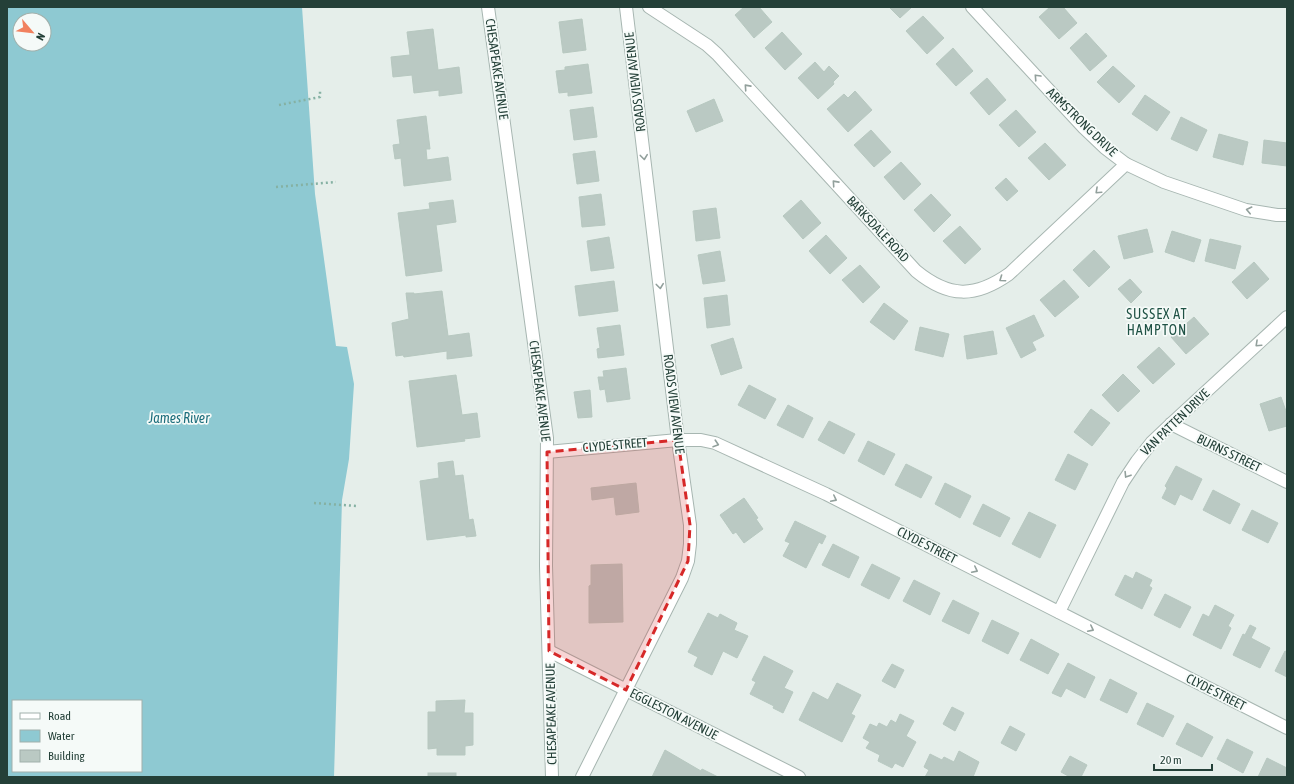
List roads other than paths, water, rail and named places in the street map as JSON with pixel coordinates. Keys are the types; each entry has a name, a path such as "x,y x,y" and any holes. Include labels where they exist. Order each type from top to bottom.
{"street":[{"name":"CHESAPEAKE AVENUE","path":"488,7 546,438 546,566 552,777"},
{"name":"ROADS VIEW AVENUE","path":"582,777 682,578 688,561 690,544 690,525 678,440 626,7"},
{"name":"BARKSDALE ROAD","path":"649,7 707,45 717,54 916,271 927,280 944,288 964,292 979,290 996,283 1009,274 1126,164"},
{"name":"ARMSTRONG DRIVE","path":"972,7 1084,128 1105,148 1126,164 1164,182 1246,210 1277,215 1287,215"},
{"name":"VAN PATTEN DRIVE","path":"1059,612 1123,482 1137,460 1152,442 1171,424 1287,318"},
{"name":"BURNS STREET","path":"1171,424 1287,482"},
{"name":"CLYDE STREET","path":"547,452 678,440 701,440 715,443 826,494 1287,728"},
{"name":"EGGLESTON AVENUE","path":"549,651 799,777"}],"water":[{"name":"James River","path":"7,7 302,7 315,194 336,346 347,347 354,384 349,459 342,500 334,777 7,777"}],"district":[{"name":"SUSSEX AT HAMPTON","path":"1157,322"}]}
